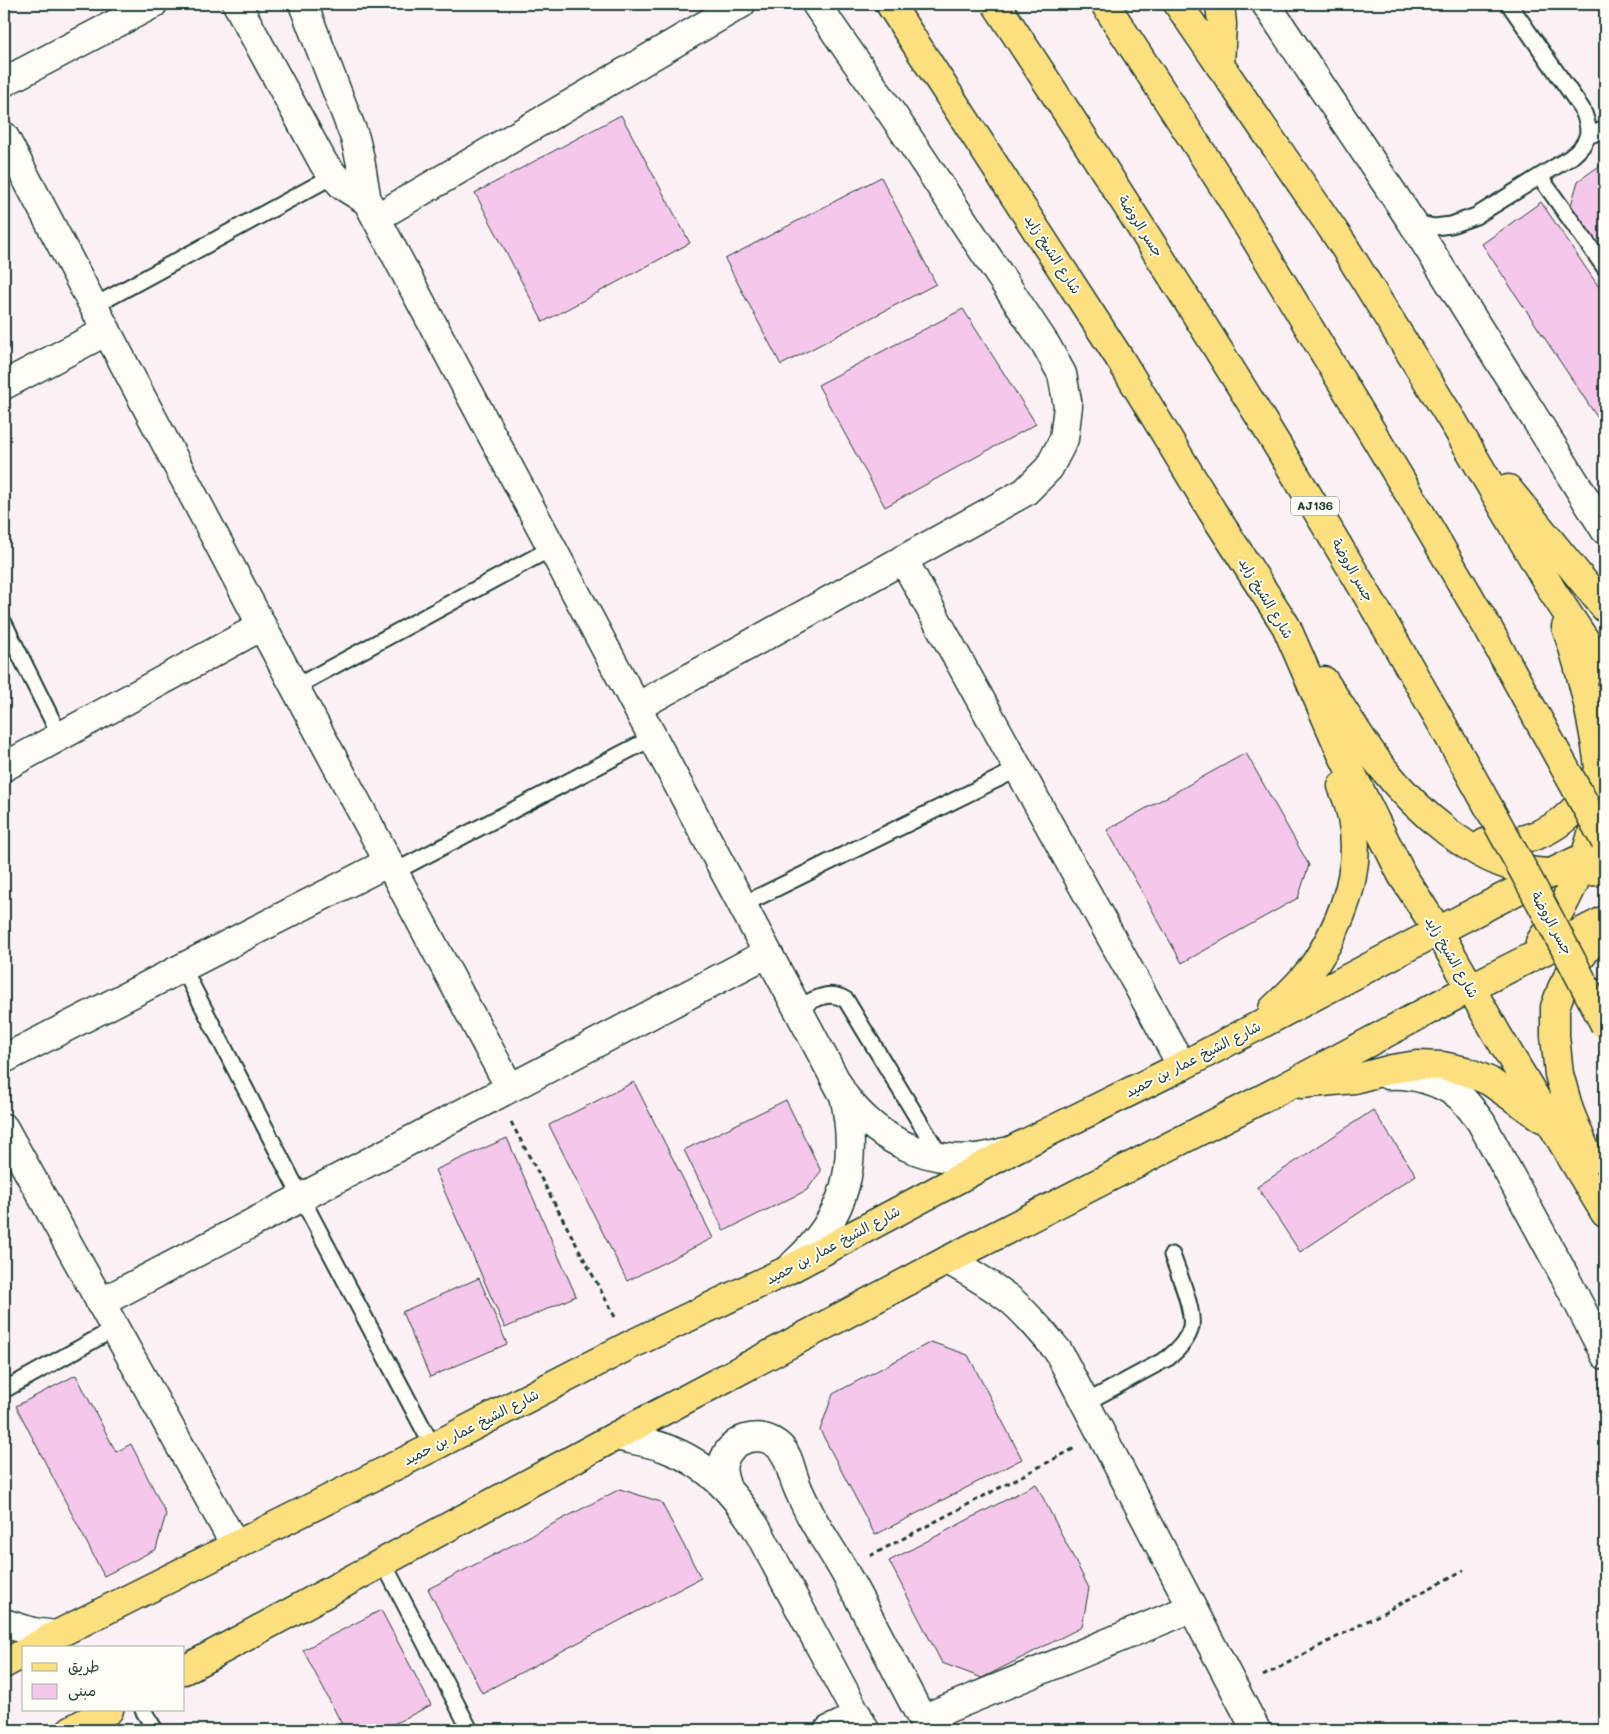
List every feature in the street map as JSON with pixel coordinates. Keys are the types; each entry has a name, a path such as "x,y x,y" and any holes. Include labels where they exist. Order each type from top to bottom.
{"main road":[{"name":"شارع الشيخ زايد","path":"890,4 1120,358 1212,511 1286,626 1341,752 1402,875 1438,931 1470,988 1605,1213"},
{"name":"جسر الروضة","path":"996,4 1157,251 1339,545 1442,724 1570,956 1605,1025"},
{"path":"1105,4 1228,193 1493,638 1596,857"},
{"path":"1178,4 1342,243 1455,425 1553,592 1605,670"},
{"path":"1220,4 1222,24 1220,66"},
{"path":"1455,425 1605,608"},
{"path":"1212,511 1342,785 1352,817 1355,844 1354,873 1335,927 1314,964 1287,996 1252,1029"},
{"path":"1525,961 1554,922 1596,857 1596,812 1599,769 1582,679 1570,638 1553,592"},
{"path":"1286,626 1381,766 1416,805 1461,842 1496,862 1549,874"},
{"path":"1461,842 1514,842 1534,837 1552,828 1582,800 1599,769"},
{"name":"شارع الشيخ عمار بن حميد","path":"35,1646 56,1634 433,1447 630,1345 788,1270 1016,1148 1182,1066 1549,874 1596,857"},
{"path":"185,1669 616,1436 948,1260 1287,1086 1470,988 1605,922"},
{"path":"1605,922 1597,941 1562,988 1555,1008 1555,1036 1559,1074 1568,1110 1605,1195"},
{"path":"1287,1086 1354,1078 1392,1069 1442,1066 1465,1071 1489,1080 1552,1125"},
{"path":"4,1664 22,1653"},
{"path":"71,1730 105,1712"}],"street":[{"path":"4,82 153,4"},
{"path":"238,4 315,151 333,176 371,209"},
{"path":"303,4 355,138 371,209 843,1094 855,1109 885,1135 921,1153 941,1157 966,1158 992,1156 1016,1148"},
{"path":"371,209 741,4"},
{"path":"637,707 1025,492 1049,468 1064,439 1068,406 1062,374 1046,345 895,118 816,4"},
{"path":"1266,4 1412,222 1605,530"},
{"path":"4,136 391,867 503,1092"},
{"path":"4,385 107,331"},
{"path":"903,559 1182,1066"},
{"path":"4,767 262,626"},
{"path":"4,1059 183,968 391,867"},
{"path":"100,1303 768,953"},
{"path":"1354,1078 1396,1074 1421,1078 1443,1086 1471,1108 1486,1130 1605,1355"},
{"path":"788,1270 809,1251 826,1228 839,1204 848,1177 851,1149 850,1121 843,1094"},
{"path":"6,1139 235,1545"},
{"path":"948,1260 993,1287 1013,1302 1037,1325 1058,1351 1256,1730"},
{"path":"616,1436 664,1447 688,1458 708,1471 743,1506 862,1723 829,1730"},
{"path":"727,1488 722,1476 723,1464 728,1452 736,1443 747,1438 760,1437 772,1441 782,1449 788,1459 804,1502 843,1570 924,1725 1192,1608"},
{"path":"4,1623 33,1632 56,1634"}],"lane":[{"path":"1412,222 1434,227 1452,225 1476,216 1582,149 1588,136 1588,122 1582,109 1509,4"},
{"path":"1588,136 1605,129"},
{"path":"94,306 333,176"},
{"path":"1540,177 1605,268"},
{"path":"295,686 552,548"},
{"path":"4,623 60,736"},
{"path":"391,867 654,737"},
{"path":"742,905 1018,769"},
{"path":"183,968 301,1198 433,1447"},
{"path":"798,1007 830,995 846,1000 941,1157"},
{"path":"1085,1403 1168,1358 1178,1350 1186,1338 1191,1326 1189,1305 1172,1255"},
{"path":"4,1390 114,1330"},
{"path":"382,1562 470,1730"},
{"path":"144,1712 154,1730"}],"path":[{"path":"503,1092 630,1345"},
{"path":"843,1570 1102,1434"},
{"path":"1235,1691 1464,1570"}],"building":[{"path":"621,115 690,243 543,322 475,193"},
{"path":"1605,162 1605,255 1571,205 1578,181"},
{"path":"881,177 936,284 781,365 725,259"},
{"path":"1541,202 1605,296 1605,429 1482,244"},
{"path":"963,309 1036,424 885,507 818,385"},
{"path":"1246,753 1309,865 1298,898 1182,963 1107,830"},
{"path":"634,1082 713,1238 627,1281 549,1125"},
{"path":"786,1100 821,1171 807,1190 724,1231 684,1150"},
{"path":"1373,1110 1416,1175 1300,1252 1257,1187"},
{"path":"507,1138 576,1296 505,1328 435,1170"},
{"path":"479,1278 507,1344 430,1377 402,1312"},
{"path":"931,1342 968,1355 1022,1459 875,1535 820,1430 833,1394"},
{"path":"76,1375 116,1452 131,1444 166,1514 156,1549 104,1576 16,1406"},
{"path":"1036,1484 1089,1588 1082,1627 982,1678 942,1663 889,1561"},
{"path":"620,1489 661,1502 701,1578 482,1693 428,1589"},
{"path":"381,1610 431,1705 382,1730 345,1730 303,1650"}]}
